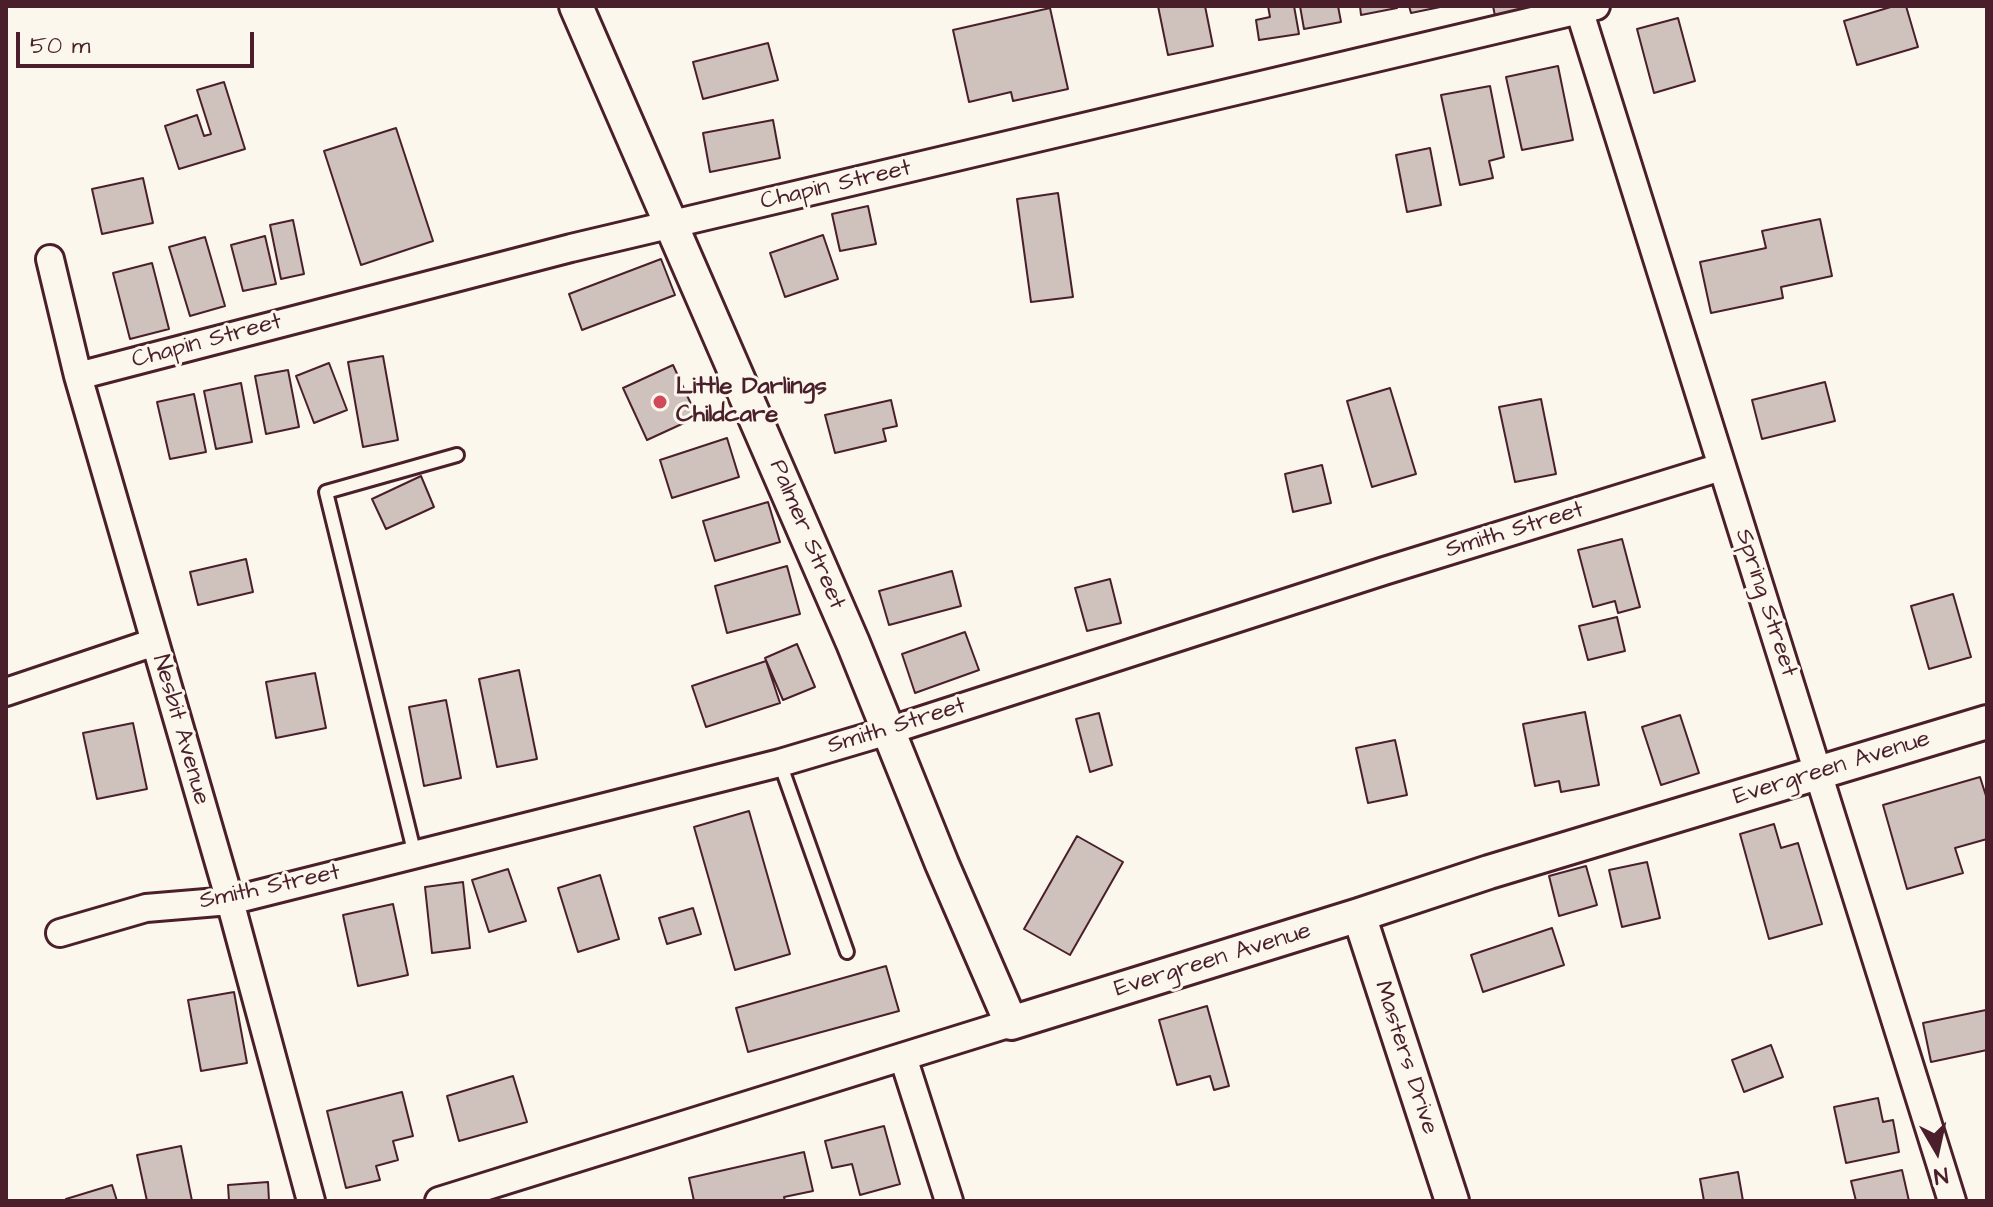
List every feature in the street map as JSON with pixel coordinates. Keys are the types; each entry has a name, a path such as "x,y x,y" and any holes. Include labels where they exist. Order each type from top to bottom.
{"street":[{"name":"Palmer Street","path":"576,6 853,643 1011,1023"},
{"name":"Chapin Street","path":"78,376 571,248 1584,7"},
{"name":"Spring Street","path":"1584,7 1721,467 1952,1201"},
{"name":"Nesbit Avenue","path":"50,259 78,376 230,901 311,1201"},
{"name":"Smith Street","path":"60,933 146,908 230,901 780,763 1721,467"},
{"path":"6,692 155,642"},
{"name":"Evergreen Avenue","path":"440,1201 1489,872 1987,722"},
{"name":"Masters Drive","path":"1359,915 1452,1201"},
{"path":"903,1057 949,1201"}],"lane":[{"path":"415,855 326,492 457,455"},
{"path":"780,763 847,952"}],"building":[{"path":"1158,6 1205,6 1213,46 1168,55"},
{"path":"1268,6 1294,6 1299,34 1259,40 1256,20 1270,17"},
{"path":"1300,6 1338,6 1341,22 1304,29"},
{"path":"1360,6 1397,6 1397,8 1361,15"},
{"path":"1409,6 1445,6 1411,13"},
{"path":"1493,6 1542,6 1542,7 1495,16"},
{"path":"1894,6 1906,6 1918,47 1857,65 1844,21"},
{"path":"1050,8 1068,89 1013,101 1011,92 969,102 953,30"},
{"path":"1678,18 1695,81 1654,93 1637,29"},
{"path":"768,43 778,80 703,99 693,62"},
{"path":"1558,66 1573,140 1522,150 1506,77"},
{"path":"224,82 245,149 179,169 165,126 197,115 204,136 211,134 197,90"},
{"path":"1490,86 1504,157 1489,161 1493,178 1460,185 1441,95"},
{"path":"773,120 780,158 710,172 703,133"},
{"path":"396,128 433,241 361,265 324,151"},
{"path":"1430,148 1441,205 1407,212 1396,155"},
{"path":"143,178 153,223 102,234 92,189"},
{"path":"1058,193 1073,297 1031,302 1017,199"},
{"path":"868,206 876,244 840,251 832,214"},
{"path":"1820,219 1832,276 1781,287 1783,298 1711,313 1700,262 1766,248 1762,231"},
{"path":"293,220 304,274 281,279 270,225"},
{"path":"823,235 838,279 785,297 770,253"},
{"path":"265,236 276,284 243,291 231,245"},
{"path":"205,237 225,306 190,316 169,247"},
{"path":"661,259 675,295 582,330 569,294"},
{"path":"152,263 169,329 130,339 113,273"},
{"path":"383,356 398,440 363,447 348,362"},
{"path":"329,363 347,410 314,423 296,376"},
{"name":"Little Darlings Childcare","path":"673,365 697,417 647,440 623,388"},
{"path":"288,370 299,427 266,434 255,376"},
{"path":"1825,382 1835,421 1762,439 1752,400"},
{"path":"241,383 252,442 216,449 204,391"},
{"path":"1390,388 1416,474 1372,487 1347,401"},
{"path":"194,394 206,452 170,459 157,402"},
{"path":"1541,399 1556,474 1515,482 1499,407"},
{"path":"891,400 897,426 883,429 886,441 835,453 825,415"},
{"path":"727,438 739,477 672,498 660,460"},
{"path":"1322,465 1331,503 1293,512 1285,474"},
{"path":"421,476 434,507 386,529 372,499"},
{"path":"768,502 780,542 715,561 703,521"},
{"path":"1622,539 1640,607 1618,613 1615,601 1593,607 1578,550"},
{"path":"246,559 253,592 198,605 190,572"},
{"path":"787,566 800,614 727,633 715,586"},
{"path":"952,571 961,606 889,625 879,591"},
{"path":"1110,579 1121,623 1087,631 1075,588"},
{"path":"1953,594 1971,657 1929,669 1911,606"},
{"path":"1617,617 1625,651 1588,660 1579,626"},
{"path":"965,632 979,670 915,693 902,654"},
{"path":"797,644 815,687 783,700 765,658"},
{"path":"766,661 780,703 706,727 692,686"},
{"path":"519,670 537,759 497,767 479,679"},
{"path":"315,673 326,728 276,738 266,682"},
{"path":"446,700 461,778 424,786 409,707"},
{"path":"1585,712 1599,785 1561,792 1559,781 1535,786 1523,724"},
{"path":"1099,713 1112,765 1090,772 1076,719"},
{"path":"1680,715 1699,773 1661,785 1642,727"},
{"path":"133,723 147,789 97,799 83,733"},
{"path":"1395,740 1407,795 1368,803 1356,748"},
{"path":"1980,777 1987,799 1987,839 1955,848 1963,873 1907,889 1883,805"},
{"path":"749,811 790,954 735,970 694,827"},
{"path":"1774,824 1781,848 1798,843 1822,924 1769,939 1740,834"},
{"path":"1077,836 1123,862 1070,955 1024,929"},
{"path":"1647,862 1660,918 1622,927 1609,870"},
{"path":"1586,866 1597,905 1559,916 1549,876"},
{"path":"508,869 526,921 489,932 472,880"},
{"path":"600,875 619,939 578,952 558,888"},
{"path":"463,882 470,948 432,953 425,887"},
{"path":"393,904 408,975 358,986 343,915"},
{"path":"693,908 701,934 667,944 659,918"},
{"path":"1552,928 1564,965 1483,992 1471,955"},
{"path":"886,966 899,1011 748,1052 736,1008"},
{"path":"234,992 247,1063 201,1071 188,1000"},
{"path":"1207,1006 1229,1086 1214,1090 1210,1076 1177,1085 1159,1020"},
{"path":"1986,1010 1987,1050 1931,1062 1923,1023"},
{"path":"1771,1045 1783,1077 1744,1092 1732,1060"},
{"path":"513,1076 527,1122 459,1141 447,1096"},
{"path":"402,1092 413,1136 393,1141 398,1160 376,1166 380,1180 346,1188 327,1111"},
{"path":"1878,1098 1883,1122 1893,1120 1899,1152 1846,1163 1834,1107"},
{"path":"884,1126 900,1184 860,1195 852,1164 832,1168 825,1141"},
{"path":"181,1146 192,1201 147,1201 137,1155"},
{"path":"804,1152 813,1191 784,1197 785,1201 694,1201 689,1178"},
{"path":"1902,1170 1909,1201 1856,1201 1851,1181"},
{"path":"1738,1172 1743,1201 1704,1201 1700,1179"},
{"path":"268,1182 269,1201 229,1201 228,1185"},
{"path":"112,1185 117,1201 66,1199"}],"place":[{"name":"Little Darlings Childcare","path":"660,402"}]}
